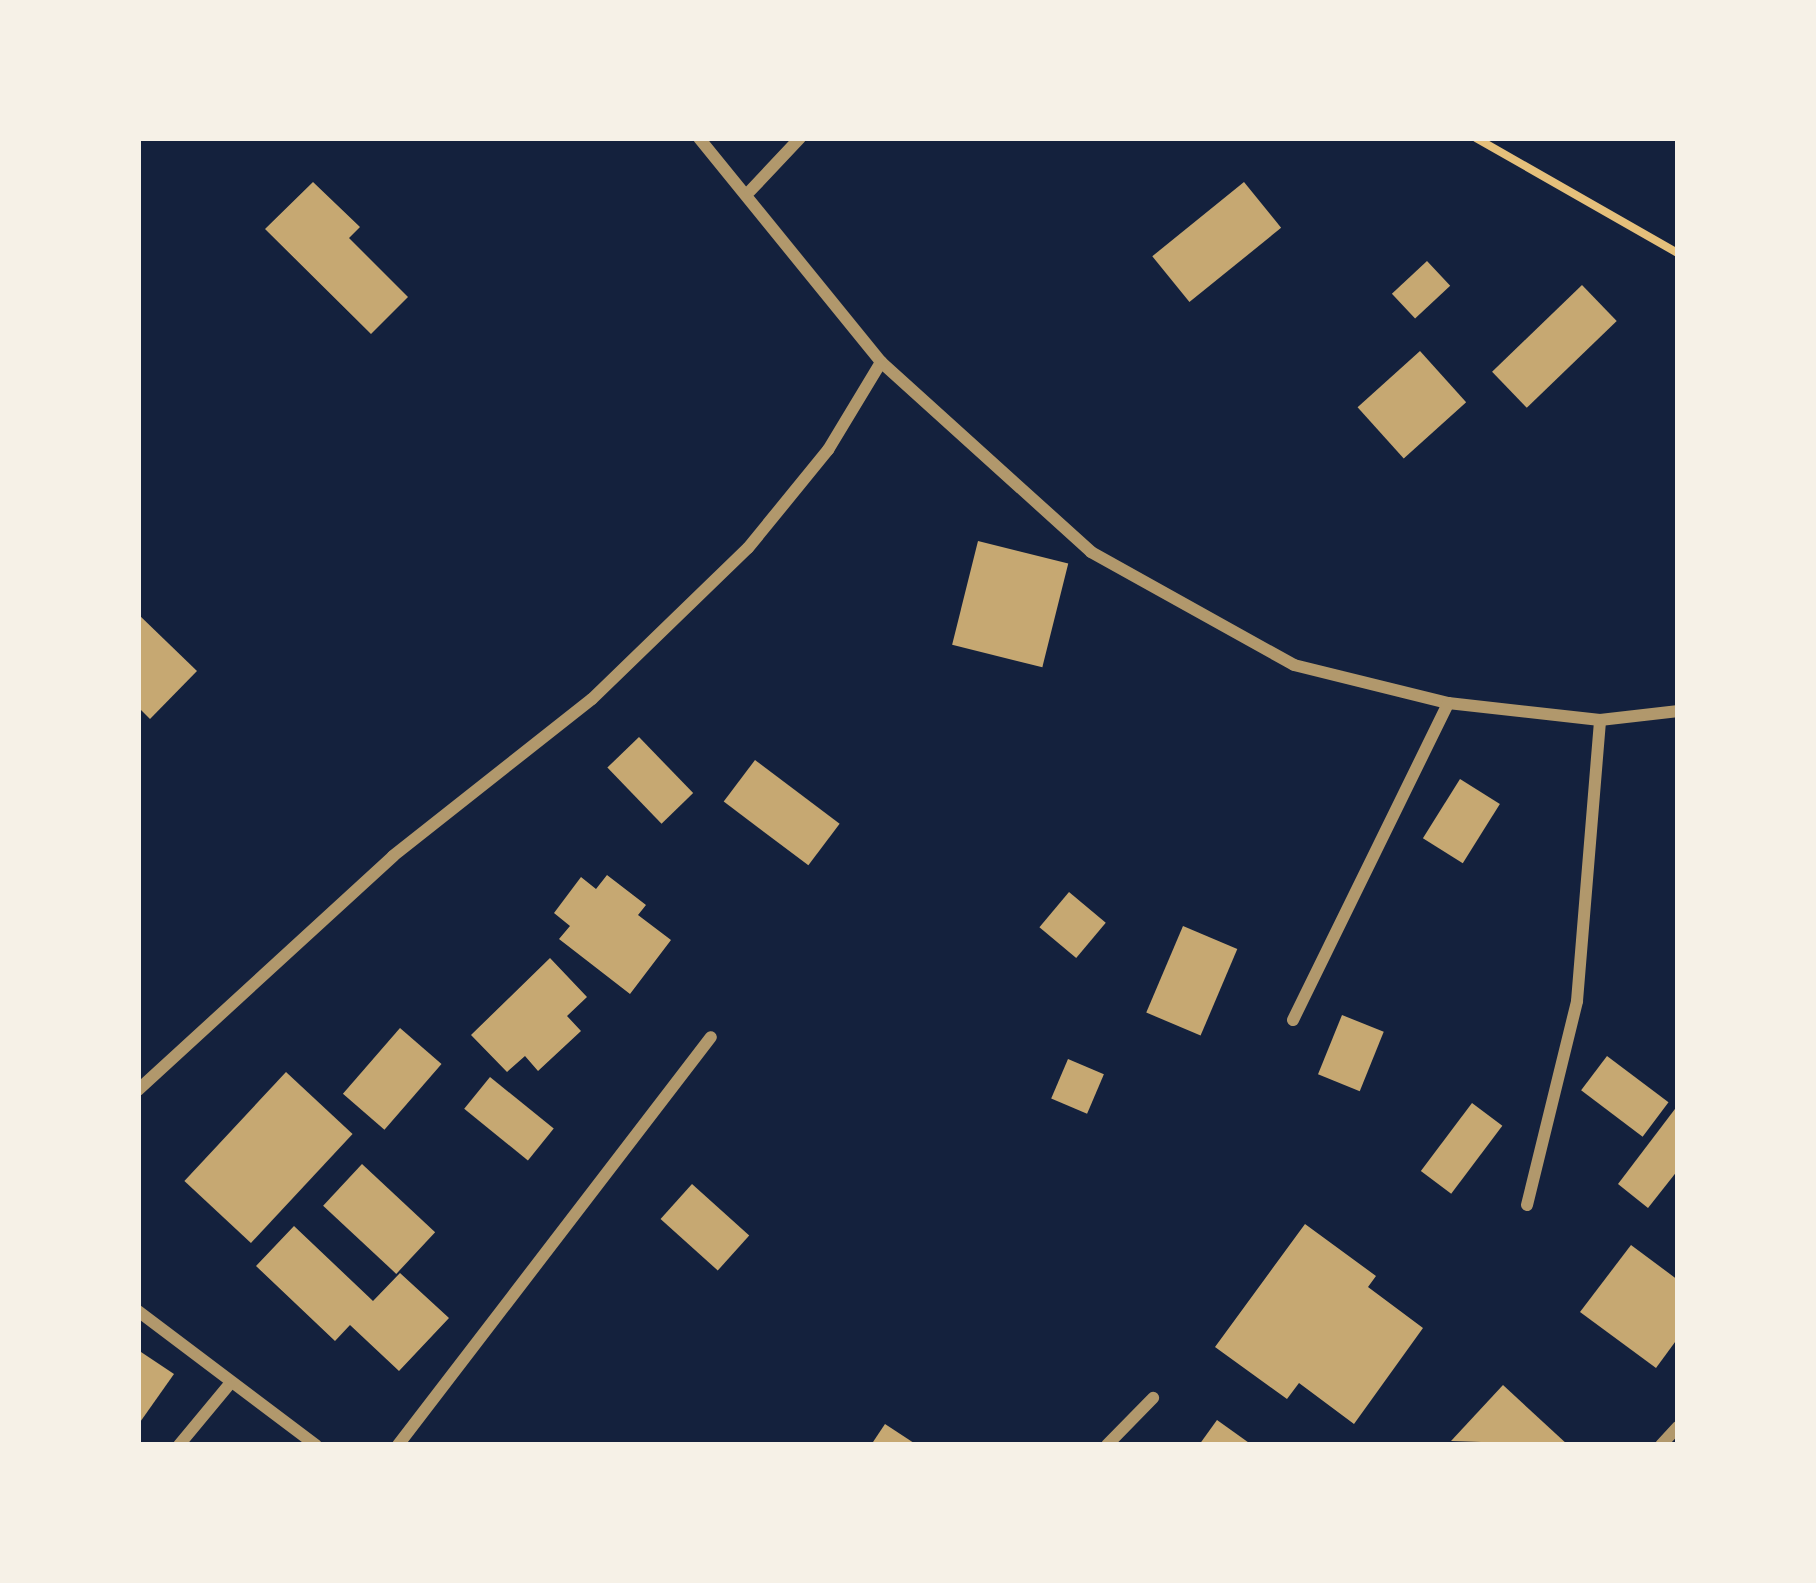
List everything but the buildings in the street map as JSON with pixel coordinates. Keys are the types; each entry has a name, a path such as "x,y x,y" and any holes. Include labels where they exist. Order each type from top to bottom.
{"street":[{"path":"699,138 750,191 881,362 1091,552 1294,665 1448,703 1600,720 1678,711"},
{"path":"750,191 800,138"},
{"path":"138,1090 393,856 592,699 733,563 828,450 881,362"},
{"path":"1293,1020 1448,703"},
{"path":"1527,1205 1576,1001 1600,720"},
{"path":"398,1445 711,1037"},
{"path":"138,1311 228,1386 316,1445"},
{"path":"179,1445 228,1386"},
{"path":"1107,1445 1153,1398"},
{"path":"1661,1445 1678,1427"}],"path":[{"path":"1476,138 1678,253"}]}
